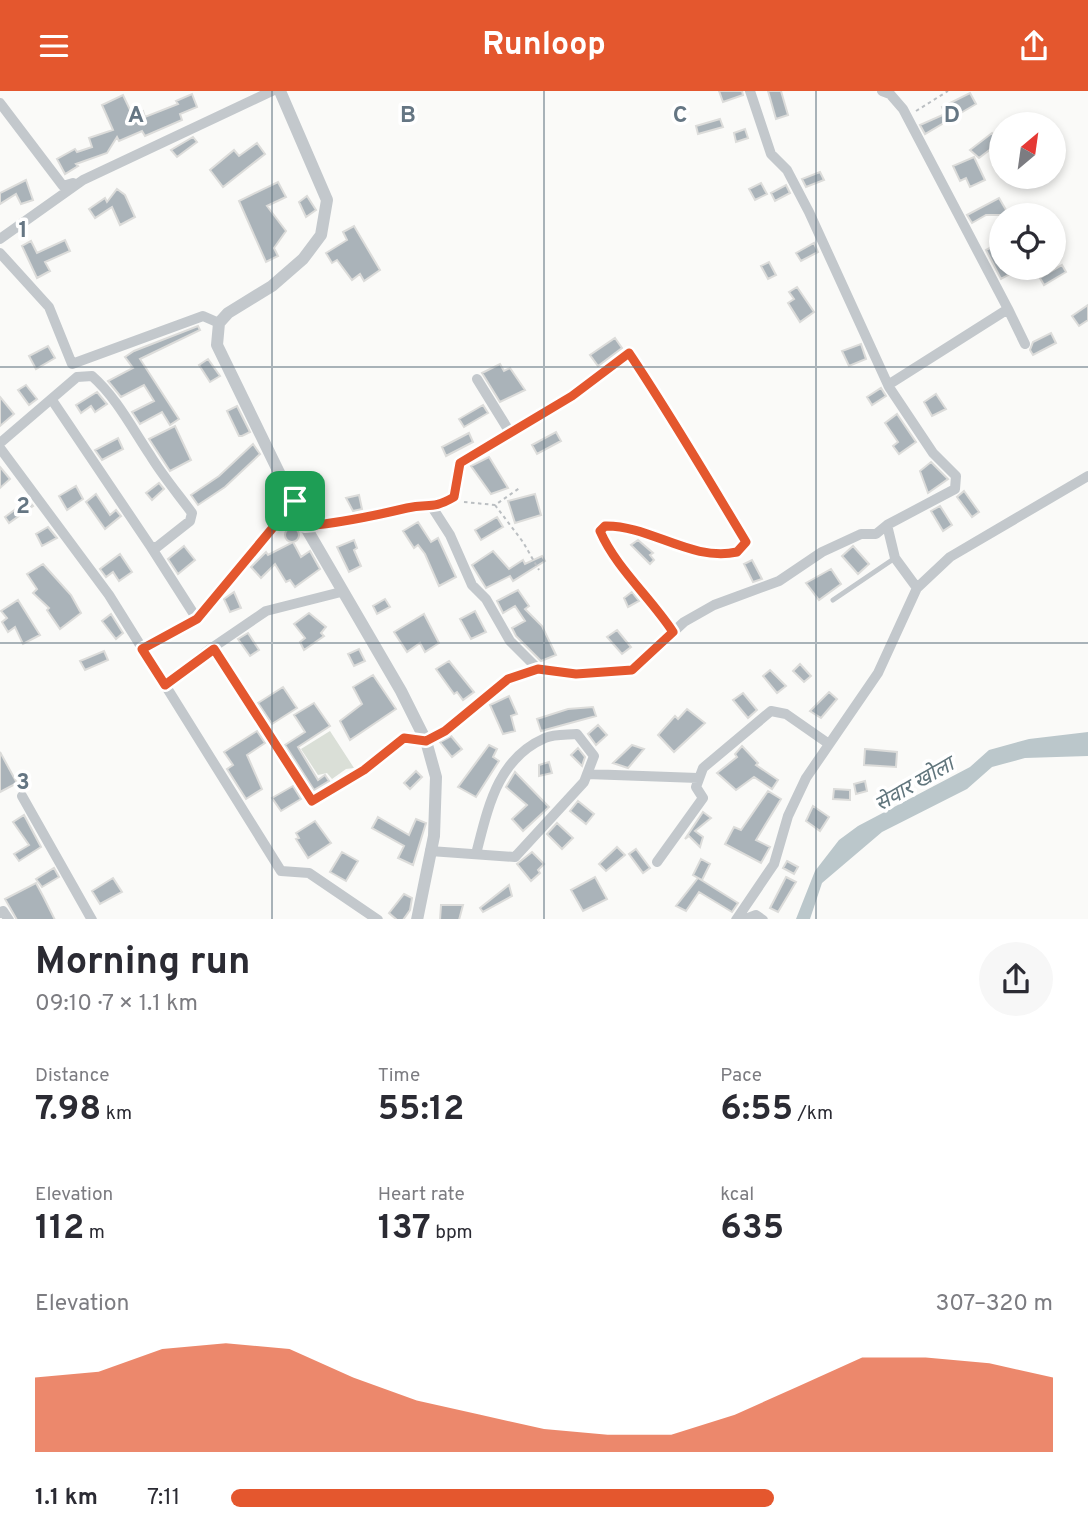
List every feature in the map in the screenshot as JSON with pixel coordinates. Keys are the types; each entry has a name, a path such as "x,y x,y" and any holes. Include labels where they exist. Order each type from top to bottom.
{"street":[{"path":"0,103 62,186 83,180 272,91"},
{"path":"280,91 327,200 321,235 303,258 272,286 228,313 219,323 217,345 305,526 401,691 426,741 436,776 434,836 418,919"},
{"path":"214,649 312,801 364,770 404,738 426,741 445,731 508,679 538,669 576,674 632,670 673,632 714,605 779,581 822,552 861,534 876,534 887,525 955,489 956,477 933,453 888,385 809,212 787,170 771,154 750,91"},
{"path":"882,91 890,94 905,117 1025,344"},
{"path":"0,240 83,180"},
{"path":"0,253 49,307 72,364 203,316 219,323"},
{"path":"888,385 1008,309"},
{"path":"305,526 379,517 410,507 432,507 454,497 460,463 572,396 629,353 697,464 728,506 746,542 737,552 719,554 665,542 622,527 605,526 600,531 606,545 642,592 657,605 673,632"},
{"path":"0,443 77,377 92,376 106,389 192,513 185,526 157,547 152,547"},
{"path":"477,379 511,434"},
{"path":"54,404 152,547 197,619"},
{"path":"0,448 109,595 281,871 309,873 378,919"},
{"path":"736,919 774,865 788,816 801,787 878,673 917,588 950,557 1088,476"},
{"path":"142,649 197,619 295,501"},
{"path":"432,507 450,535 472,585 486,599 510,641 538,669"},
{"path":"887,525 895,558 917,588"},
{"path":"165,685 266,611 341,592"},
{"path":"657,862 703,798 696,787 703,768 771,711 786,714 829,744"},
{"path":"430,851 515,857 584,782 594,756 577,734 547,737 517,756 493,789 476,854"},
{"path":"587,774 698,778"},
{"path":"22,796 92,919"},
{"path":"0,913 3,911 9,919"},
{"path":"743,919 756,915 763,919"}],"lane":[{"path":"833,600 895,558"}],"path":[{"path":"905,117 948,91"},
{"path":"454,497 463,502 495,505 522,487"},
{"path":"495,505 523,542 539,570"}],"shaded area":[{"path":"330,731 354,768 346,769 332,779 327,773 318,775 301,749"},
{"path":"1088,732 1088,756 1025,758 992,767 967,789 882,832 822,883 810,919 796,919 815,871 839,840 858,826 970,767 989,750 1029,739"}],"building":[{"path":"719,91 742,91 743,95 723,102"},
{"path":"768,91 781,91 788,115 776,119"},
{"path":"970,93 976,104 925,134 920,125 945,114 942,107"},
{"path":"192,94 197,107 180,114 182,120 145,136 142,131 119,141 117,137 107,153 76,164 78,166 65,174 57,159 75,149 77,152 92,147 89,138 113,130 102,105 123,95 132,114 143,111 145,117 178,104 176,101"},
{"path":"720,119 723,127 698,134 696,126"},
{"path":"745,129 748,138 736,142 734,133"},
{"path":"989,135 989,150 979,158 970,150"},
{"path":"193,137 197,142 177,157 171,150"},
{"path":"257,143 265,154 223,187 210,170 234,150 239,156"},
{"path":"974,157 985,180 970,187 966,178 960,181 953,166"},
{"path":"820,172 824,180 806,187 802,179"},
{"path":"26,180 33,200 21,204 16,194 0,204 0,193"},
{"path":"278,182 286,197 267,206 286,231 274,248 278,256 266,262 239,201"},
{"path":"761,183 767,194 755,200 749,189"},
{"path":"786,185 790,193 775,201 771,193"},
{"path":"117,189 125,195 135,217 120,225 112,207 95,218 89,209 105,198 107,202"},
{"path":"307,196 316,210 306,217 299,202"},
{"path":"999,198 1002,203 990,203"},
{"path":"989,203 989,215 972,223 967,215"},
{"path":"354,226 380,270 364,281 360,274 352,280 337,260 332,263 326,253 347,240 343,232"},
{"path":"65,240 70,251 45,262 50,271 37,278 22,246 31,241 37,253"},
{"path":"814,243 818,252 801,261 796,253"},
{"path":"769,262 776,275 768,279 761,266"},
{"path":"797,287 814,312 800,322 788,303 794,299 789,292"},
{"path":"1088,305 1088,320 1079,326 1072,316"},
{"path":"198,326 200,330 140,359 179,419 170,425 162,412 140,424 132,412 154,401 144,385 121,397 108,381 133,368 125,357 134,351"},
{"path":"1051,333 1056,343 1033,355 1030,350 1033,342"},
{"path":"615,338 622,348 598,366 590,355"},
{"path":"861,344 866,359 849,366 842,351"},
{"path":"48,346 55,358 36,369 29,356"},
{"path":"208,359 220,376 210,382 199,365"},
{"path":"500,364 504,371 510,368 525,390 500,402 482,373"},
{"path":"26,385 37,399 29,405 18,390"},
{"path":"881,388 886,396 872,405 867,397"},
{"path":"97,392 107,404 95,412 91,406 81,413 76,405"},
{"path":"936,394 946,409 932,416 924,402"},
{"path":"0,397 14,414 0,426"},
{"path":"483,405 488,413 464,427 459,419"},
{"path":"237,406 250,432 242,436 239,436 227,411"},
{"path":"897,414 916,442 899,454 893,446 898,442 885,423"},
{"path":"175,426 191,460 170,471 149,439"},
{"path":"556,432 561,441 537,454 532,445"},
{"path":"469,433 473,442 446,456 442,447"},
{"path":"118,438 123,449 102,460 95,450"},
{"path":"253,444 260,454 225,487 198,505 191,495 219,476"},
{"path":"489,457 508,488 491,494 471,466"},
{"path":"931,462 948,479 928,493 920,471"},
{"path":"0,467 10,479 0,488"},
{"path":"159,483 164,489 152,500 146,493"},
{"path":"76,486 83,499 67,510 59,496"},
{"path":"964,491 979,512 972,517 957,497"},
{"path":"96,494 110,515 116,510 121,516 105,529 86,502"},
{"path":"535,494 541,515 515,523 508,501"},
{"path":"359,495 362,509 353,511 346,498"},
{"path":"28,500 33,506 9,523 5,517"},
{"path":"940,506 952,525 943,531 931,511"},
{"path":"497,517 503,527 481,540 475,530"},
{"path":"418,522 431,542 438,538 456,577 439,586 425,554 418,545 414,548 403,531"},
{"path":"48,527 57,538 42,546 36,534"},
{"path":"292,528 297,530 297,540 292,542 287,540 285,535 287,530"},
{"path":"354,540 357,548 354,550 361,566 349,572 337,547"},
{"path":"638,540 653,553 650,555 654,560 650,564 631,545"},
{"path":"293,542 301,557 310,551 320,569 295,587 290,580 286,582 275,564 261,578 251,567 266,552 268,555"},
{"path":"184,546 195,560 178,574 168,559"},
{"path":"853,546 869,564 858,574 842,556"},
{"path":"493,551 509,569 523,560 525,564 542,556 545,561 513,581 510,576 486,588 472,565"},
{"path":"120,554 132,572 119,581 113,572 106,577 100,569"},
{"path":"752,560 762,579 753,582 744,564"},
{"path":"43,564 71,595 81,613 60,629 47,610 49,608 33,593 37,589 27,574"},
{"path":"831,569 841,584 819,600 806,583"},
{"path":"518,590 529,606 525,609 542,626 556,655 541,661 516,636 512,628 525,621 515,606 503,613 497,601"},
{"path":"234,592 241,608 230,612 224,599"},
{"path":"632,592 639,601 628,607 624,598"},
{"path":"385,599 390,607 377,614 373,606"},
{"path":"18,600 40,635 23,644 15,627 8,632 2,622 7,618 1,611"},
{"path":"475,611 486,632 471,639 460,619"},
{"path":"309,613 326,627 321,633 324,636 304,650 300,642 305,638 294,624"},
{"path":"111,614 123,633 116,639 102,621"},
{"path":"424,614 439,643 425,652 420,643 407,652 394,632"},
{"path":"617,630 631,647 622,654 607,637"},
{"path":"248,633 259,650 250,656 238,639"},
{"path":"359,649 365,661 354,666 348,654"},
{"path":"104,651 108,660 85,670 80,661"},
{"path":"449,661 474,692 463,700 457,692 454,694 436,669"},
{"path":"800,664 811,676 804,682 793,671"},
{"path":"770,670 786,686 777,693 763,676"},
{"path":"373,675 396,709 350,740 340,721 362,704 353,687"},
{"path":"283,687 297,708 272,724 258,703"},
{"path":"829,692 837,699 821,718 810,711"},
{"path":"743,693 757,710 748,718 733,700"},
{"path":"509,696 517,714 511,716 515,731 503,734 490,705"},
{"path":"314,703 330,726 298,747 318,780 325,775 329,781 314,790 285,745 305,732 294,715"},
{"path":"593,707 596,716 541,731 537,719 568,709"},
{"path":"687,709 705,723 674,752 658,735 675,716 678,719"},
{"path":"598,725 607,735 596,745 588,734"},
{"path":"257,731 265,743 247,755 262,789 246,799 227,769 233,765 224,752"},
{"path":"451,736 462,749 452,757 440,742"},
{"path":"489,745 497,749 493,757 499,761 476,797 458,787"},
{"path":"632,745 644,749 628,768 613,763"},
{"path":"742,746 758,763 756,765 778,780 772,789 754,777 736,790 717,773 737,757 735,754"},
{"path":"578,748 585,757 582,766 571,755"},
{"path":"865,749 897,752 896,767 864,765"},
{"path":"0,752 17,783 0,792"},
{"path":"549,762 552,773 539,776 539,765"},
{"path":"416,771 422,777 410,789 404,783"},
{"path":"515,772 549,807 523,831 512,819 527,805 506,787"},
{"path":"865,781 867,791 856,794 854,784"},
{"path":"293,786 301,799 281,811 272,798"},
{"path":"834,789 850,790 850,800 833,799"},
{"path":"768,791 781,799 756,840 770,847 761,863 725,844 734,827 741,830"},
{"path":"578,801 594,814 586,824 570,811"},
{"path":"813,806 829,817 820,831 806,821"},
{"path":"703,812 711,818 695,831 703,837 700,847 689,836 685,839"},
{"path":"24,815 41,847 19,861 14,854 29,845 13,822"},
{"path":"378,817 409,835 416,819 426,823 413,865 398,858 404,846 372,828"},
{"path":"315,821 331,843 308,858 296,839 299,838 296,833"},
{"path":"557,823 573,838 562,849 547,834"},
{"path":"617,847 625,855 606,871 599,864"},
{"path":"636,849 650,868 643,873 629,854"},
{"path":"342,852 358,861 346,881 330,872"},
{"path":"532,852 544,864 538,870 540,873 531,881 517,864"},
{"path":"701,859 710,864 702,880 693,875"},
{"path":"787,861 798,867 794,874 783,868"},
{"path":"54,868 59,877 42,887 36,879"},
{"path":"595,877 607,899 583,911 571,890"},
{"path":"786,877 796,882 778,912 770,908"},
{"path":"113,878 122,892 100,904 92,891"},
{"path":"698,878 738,903 732,912 699,892 686,911 676,906"},
{"path":"36,883 54,919 16,919 5,899"},
{"path":"509,885 512,896 483,912 480,908"},
{"path":"404,894 412,898 410,910 404,919 396,919 389,913"},
{"path":"441,905 463,905 459,919 440,919"}],"route":[{"path":"629,353 697,464 728,506 746,542 744,548 737,552 719,554 665,542 622,527 605,526 600,531 606,545 642,592 657,605 673,632 632,670 576,674 538,669 508,679 445,731 426,741 404,738 364,770 312,801 214,649 209,650 165,685 142,649 197,619 295,501 305,526 379,517 410,507 436,507 454,497 460,463 572,396 629,353"}],"water label":[{"name":"सेवार खोला","path":"914,784"}]}
